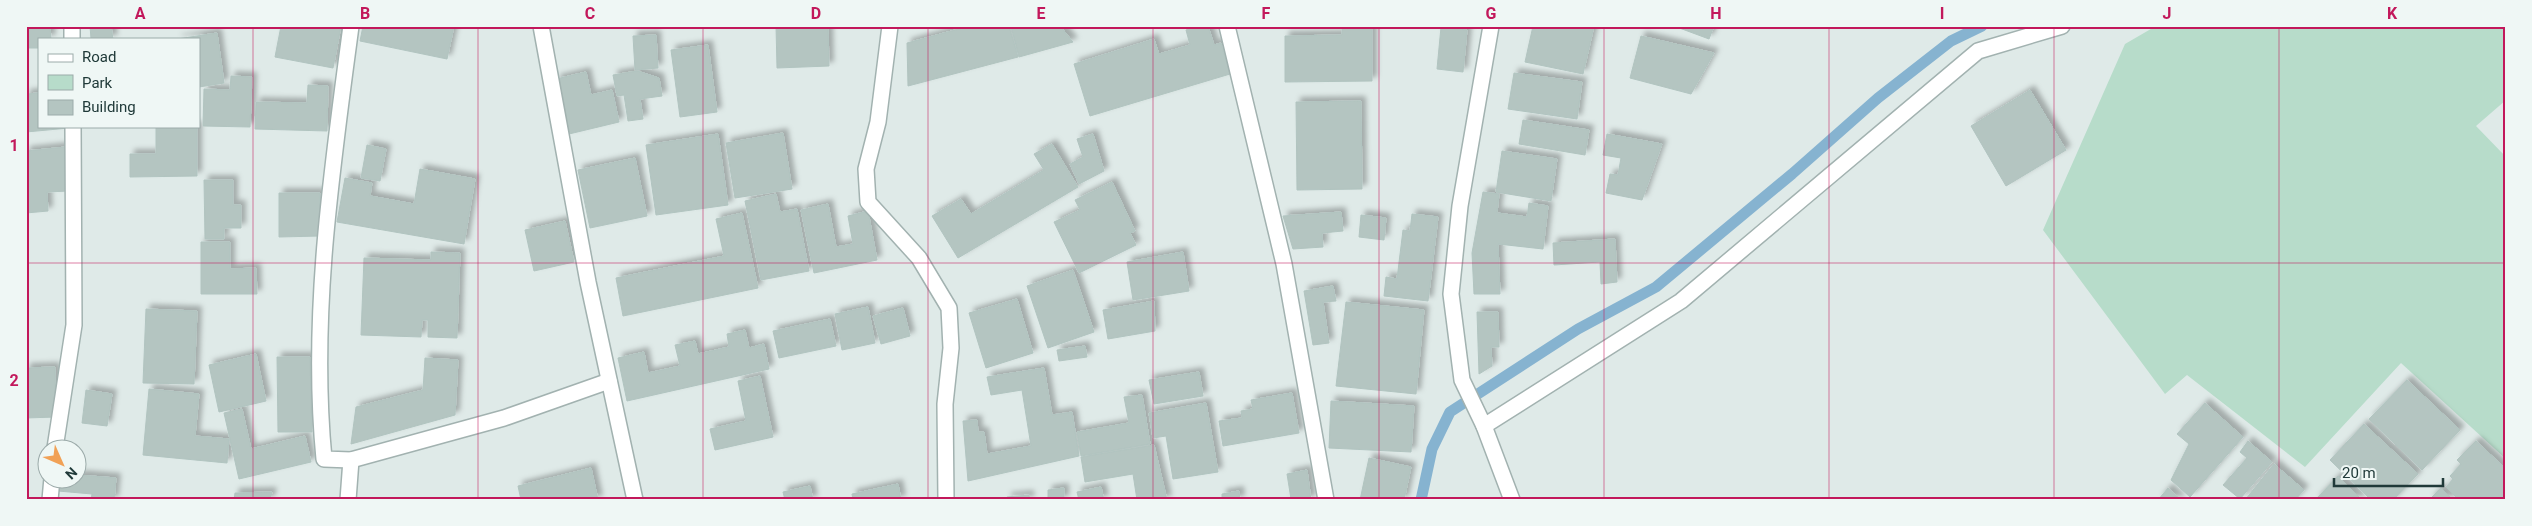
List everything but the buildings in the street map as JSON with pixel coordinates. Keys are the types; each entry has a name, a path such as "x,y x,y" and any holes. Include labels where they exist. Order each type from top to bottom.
{"street":[{"path":"351,26 333,157 319,334 319,412 324,459 351,460 504,418 609,381"},
{"path":"541,26 588,282 635,500"},
{"path":"890,26 878,122 866,170 868,202 919,258 949,308 951,348 945,404 946,500"},
{"path":"1226,26 1284,264 1326,500"},
{"path":"1491,26 1460,206 1451,294 1462,380 1484,426 1512,500"},
{"path":"1484,426 1681,301 1978,51 2062,26"},
{"path":"57,438 74,325 73,128"},
{"path":"348,500 351,460"}],"green space":[{"path":"2156,26 2506,26 2506,100 2476,126 2506,157 2506,459 2401,363 2305,467 2187,375 2165,394 2043,230 2125,44"}],"waterway":[{"path":"1421,500 1432,449 1450,412 1578,329 1656,287 1792,174 1878,98 1951,41 1982,26"}]}
